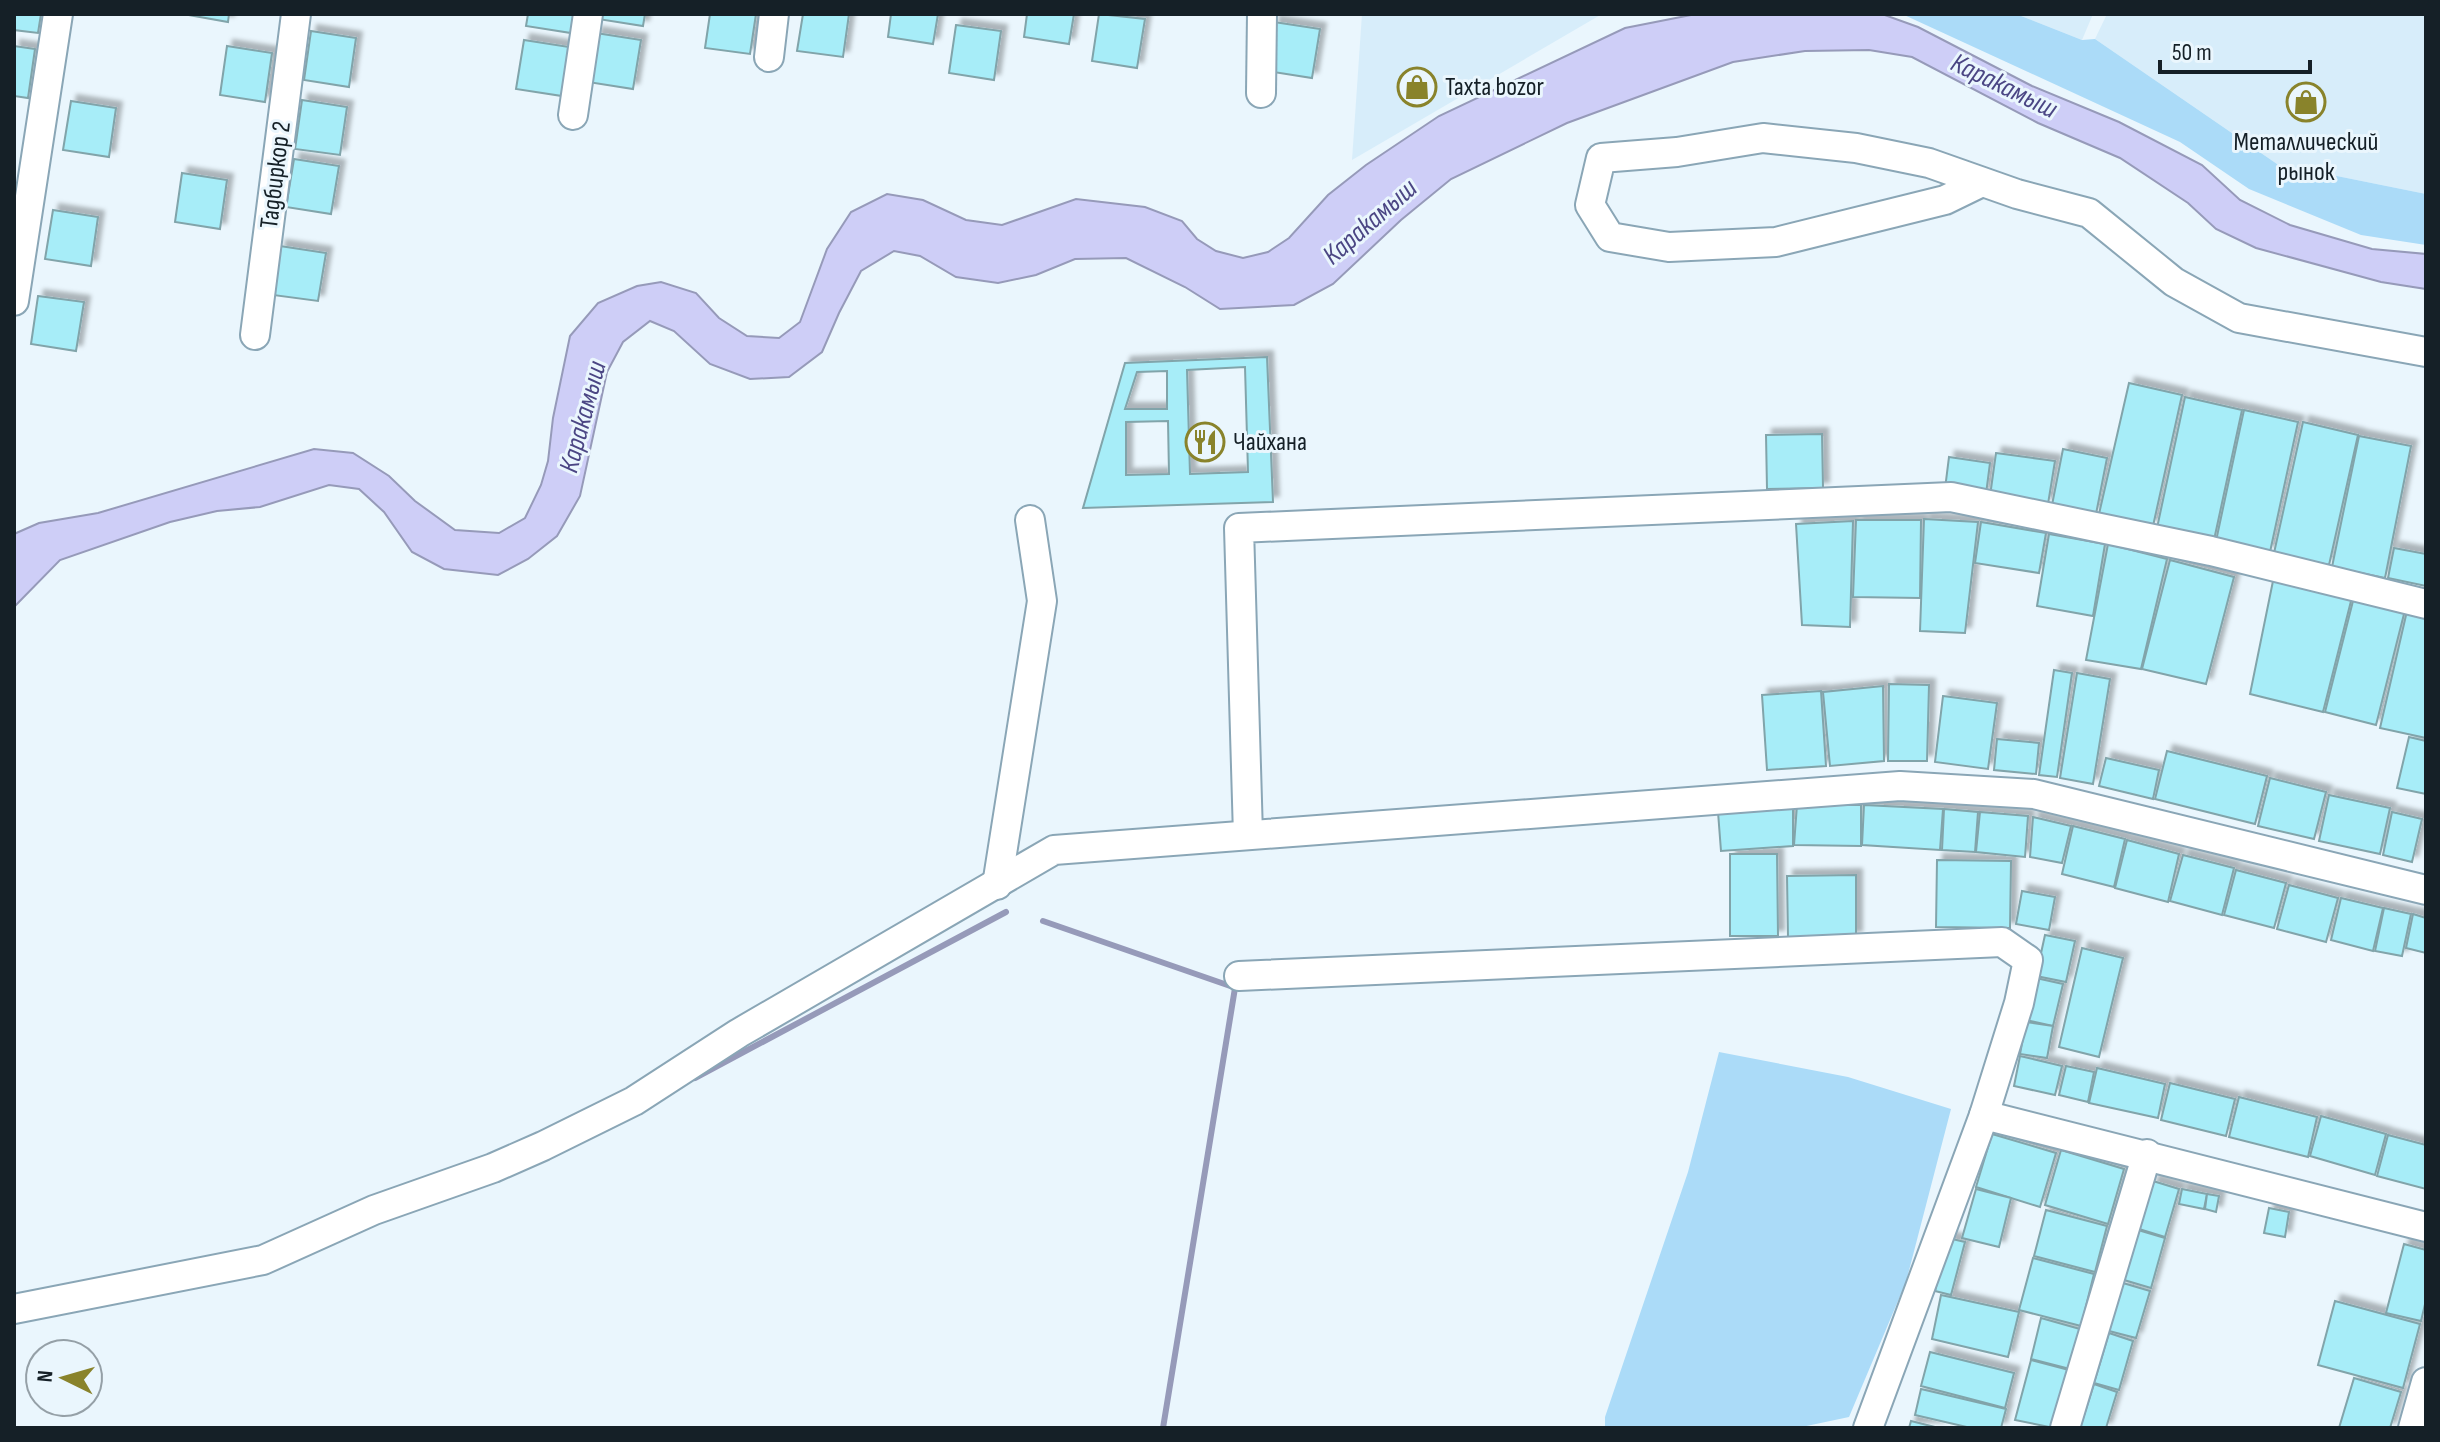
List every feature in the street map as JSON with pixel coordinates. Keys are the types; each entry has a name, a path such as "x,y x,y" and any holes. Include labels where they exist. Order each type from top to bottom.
{"street":[{"path":"14,301 58,14"},
{"name":"Тадбиркор 2","path":"255,335 296,14"},
{"path":"573,115 588,14"},
{"path":"769,57 774,14"},
{"path":"1261,93 1262,14"},
{"path":"1982,182 1945,200 1776,242 1669,247 1610,237 1590,205 1601,158 1677,152 1763,138 1856,148 1929,163 2017,194 2089,213 2174,282 2239,318 2426,352"},
{"path":"1248,835 1239,528 1951,497 2211,551 2426,604"},
{"path":"997,885 1042,601 1030,520"},
{"path":"14,1309 263,1260 374,1210 506,1162 634,1101 739,1033 1054,850 1900,786 2034,794 2425,887"},
{"path":"1239,976 2002,942 2028,960 2019,1003 1984,1115 1868,1428"},
{"path":"1984,1115 2426,1227"},
{"path":"2065,1428 2147,1154"},
{"path":"2413,1428 2426,1382"}],"shaded area":[{"name":"Taxta bozor","path":"1362,14 1602,14 1352,160"},
{"path":"1902,14 2016,14 2082,40 2095,39 2277,164 2426,194 2426,245 2361,235 2249,189 2180,142"},
{"path":"2016,14 2093,14 2082,40"},
{"name":"Металлический рынок","path":"2107,14 2426,14 2426,194 2277,164 2095,39"},
{"path":"1719,1052 1848,1077 1951,1109 1906,1282 1849,1417 1797,1428 1605,1428 1605,1417 1688,1172"}],"water":[{"name":"Каракамыш","path":"1696,14 1882,14 1918,27 2032,86 2119,122 2202,165 2240,200 2290,225 2372,249 2426,254 2426,289 2381,282 2256,248 2216,229 2188,203 2120,158 2038,123 1912,57 1869,50 1805,51 1733,62 1567,123 1451,179 1401,220 1333,284 1294,305 1220,309 1185,287 1126,258 1075,259 1036,275 998,283 956,277 920,256 894,251 861,271 822,352 789,377 750,379 710,364 674,331 650,321 623,342 607,372 580,496 557,536 528,559 498,575 444,569 412,552 384,512 359,489 329,485 260,507 217,511 170,522 60,560 14,607 14,534 39,523 98,513 314,449 353,453 389,476 415,501 455,530 499,533 525,518 541,485 570,336 598,303 637,286 661,282 696,293 719,318 747,336 779,338 800,322 827,249 851,212 887,194 923,200 966,220 1002,225 1076,199 1145,207 1182,221 1197,239 1216,251 1243,258 1268,252 1289,238 1328,195 1366,165 1439,116 1625,28"}],"building":[{"path":"14,14 41,14 38,33 14,30"},
{"path":"183,14 229,14 228,22"},
{"path":"528,14 574,14 571,33 526,26"},
{"path":"598,14 645,14 643,26 598,19"},
{"path":"710,14 756,14 750,54 705,48"},
{"path":"803,14 849,14 843,57 797,51"},
{"path":"891,14 938,14 933,44 888,37"},
{"path":"1027,14 1074,14 1069,44 1024,37"},
{"path":"1099,14 1145,19 1137,68 1092,61"},
{"path":"1274,22 1320,29 1312,78 1267,71"},
{"path":"956,25 1001,31 994,80 949,73"},
{"path":"311,31 356,38 349,87 304,80"},
{"path":"596,33 641,40 633,89 588,82"},
{"path":"524,40 569,47 562,96 516,89"},
{"path":"14,46 35,49 28,98 14,96"},
{"path":"227,46 272,53 265,102 220,95"},
{"path":"302,100 347,107 340,155 295,149"},
{"path":"71,101 116,108 109,157 63,150"},
{"path":"294,159 339,166 331,214 286,207"},
{"path":"182,173 227,180 220,229 175,222"},
{"path":"53,210 98,217 91,266 45,259"},
{"path":"280,246 326,253 318,301 273,295"},
{"path":"38,296 84,302 76,351 31,344"},
{"path":"1267,357 1273,502 1083,508 1125,363","holes":["1245,367 1248,472 1190,474 1187,370","1167,371 1167,409 1125,409 1137,372","1168,421 1169,474 1126,475 1126,422"]},
{"path":"2129,383 2182,395 2153,526 2099,514"},
{"path":"2185,397 2242,410 2214,540 2157,528"},
{"path":"2244,410 2298,422 2270,552 2216,541"},
{"path":"2303,422 2358,435 2329,565 2274,553"},
{"path":"1822,434 1823,488 1767,489 1766,435"},
{"path":"2359,436 2411,446 2385,578 2332,567"},
{"path":"2063,449 2107,458 2096,514 2052,505"},
{"path":"1996,453 2055,461 2048,504 1990,496"},
{"path":"1949,457 1990,463 1986,494 1945,489"},
{"path":"1924,519 1978,522 1965,633 1920,631"},
{"path":"1856,520 1921,520 1920,598 1853,597"},
{"path":"1853,521 1850,627 1802,625 1796,524"},
{"path":"1981,522 2046,533 2039,573 1975,563"},
{"path":"2049,534 2105,544 2093,616 2037,606"},
{"path":"2108,544 2167,559 2141,669 2086,660"},
{"path":"2394,548 2426,554 2426,586 2388,578"},
{"path":"2170,560 2234,577 2206,684 2142,669"},
{"path":"2273,581 2352,597 2323,712 2250,694"},
{"path":"2354,597 2405,610 2376,725 2325,712"},
{"path":"2407,611 2426,615 2426,738 2380,728"},
{"path":"2054,670 2072,673 2057,777 2039,775"},
{"path":"2077,673 2110,679 2093,784 2060,778"},
{"path":"1889,684 1929,685 1927,761 1888,761"},
{"path":"1883,686 1884,761 1830,766 1823,692"},
{"path":"1821,691 1826,766 1767,770 1762,695"},
{"path":"1943,696 1997,703 1988,769 1935,762"},
{"path":"2409,737 2426,741 2426,794 2397,788"},
{"path":"1997,739 2039,743 2036,774 1994,770"},
{"path":"2167,751 2267,776 2255,824 2155,799"},
{"path":"2106,758 2159,770 2153,799 2099,786"},
{"path":"2270,778 2326,792 2314,839 2258,826"},
{"path":"2329,795 2390,808 2380,854 2319,841"},
{"path":"1797,805 1861,805 1861,846 1794,845"},
{"path":"1864,805 1943,809 1940,850 1862,845"},
{"path":"1793,806 1793,846 1721,851 1718,812"},
{"path":"1944,809 1978,812 1975,852 1942,850"},
{"path":"1980,812 2028,816 2025,857 1976,852"},
{"path":"2392,812 2422,819 2412,862 2383,855"},
{"path":"2033,817 2071,826 2062,863 2030,857"},
{"path":"2073,826 2125,839 2114,887 2062,874"},
{"path":"2127,840 2179,854 2168,902 2115,888"},
{"path":"1730,854 1777,854 1778,936 1730,936"},
{"path":"2183,855 2234,868 2222,915 2170,901"},
{"path":"1937,860 2011,861 2010,928 1936,927"},
{"path":"2236,870 2286,883 2274,928 2224,915"},
{"path":"1856,875 1856,937 1788,938 1787,876"},
{"path":"2289,885 2338,898 2326,942 2277,929"},
{"path":"2022,891 2055,897 2049,930 2016,924"},
{"path":"2341,898 2383,908 2373,951 2331,940"},
{"path":"2384,908 2411,914 2402,956 2375,951"},
{"path":"2413,914 2426,918 2426,953 2406,948"},
{"path":"2045,935 2075,941 2066,982 2036,976"},
{"path":"2082,948 2123,958 2099,1057 2059,1047"},
{"path":"2036,978 2063,984 2053,1026 2026,1020"},
{"path":"2026,1022 2053,1026 2047,1058 2020,1054"},
{"path":"2020,1056 2062,1066 2055,1095 2014,1086"},
{"path":"2066,1066 2094,1072 2088,1102 2059,1095"},
{"path":"2097,1068 2165,1084 2158,1118 2089,1103"},
{"path":"2170,1083 2235,1099 2226,1136 2161,1120"},
{"path":"2239,1097 2317,1117 2308,1157 2229,1137"},
{"path":"2321,1116 2386,1134 2375,1175 2310,1156"},
{"path":"1992,1134 2056,1153 2040,1207 1976,1187"},
{"path":"2388,1135 2426,1145 2426,1189 2377,1176"},
{"path":"2061,1150 2124,1169 2108,1224 2045,1205"},
{"path":"2153,1181 2179,1189 2165,1237 2139,1229"},
{"path":"1976,1189 2011,1198 1999,1247 1962,1238"},
{"path":"2182,1189 2207,1194 2204,1209 2179,1204"},
{"path":"2207,1194 2219,1196 2216,1212 2205,1209"},
{"path":"2269,1208 2289,1212 2285,1237 2264,1233"},
{"path":"2046,1210 2107,1226 2095,1272 2034,1256"},
{"path":"2138,1230 2165,1238 2151,1288 2124,1280"},
{"path":"1948,1238 1965,1242 1951,1295 1935,1291"},
{"path":"2404,1244 2426,1250 2426,1300 2421,1321 2386,1313"},
{"path":"2033,1258 2094,1274 2081,1326 2019,1310"},
{"path":"2123,1283 2150,1291 2136,1338 2109,1331"},
{"path":"1941,1295 2019,1312 2008,1357 1932,1339"},
{"path":"2335,1301 2420,1324 2403,1388 2318,1365"},
{"path":"2041,1318 2080,1329 2070,1369 2031,1359"},
{"path":"2109,1333 2133,1341 2119,1390 2094,1383"},
{"path":"1930,1352 2014,1373 2005,1408 1921,1386"},
{"path":"2031,1360 2069,1370 2054,1428 2015,1420"},
{"path":"2354,1378 2401,1392 2390,1428 2339,1428"},
{"path":"2094,1384 2117,1392 2106,1428 2080,1428"},
{"path":"1921,1389 2006,1409 2001,1428 1971,1428 1915,1415"},
{"path":"1911,1421 1939,1428 1909,1428"}],"waterway":[{"path":"695,1078 1006,912"},
{"path":"1043,921 1236,988"},
{"path":"1163,1428 1235,988"}],"place":[{"name":"Taxta bozor","path":"1417,87"},
{"name":"Металлический рынок","path":"2306,102"},
{"name":"Чайхана","path":"1205,442"}]}
